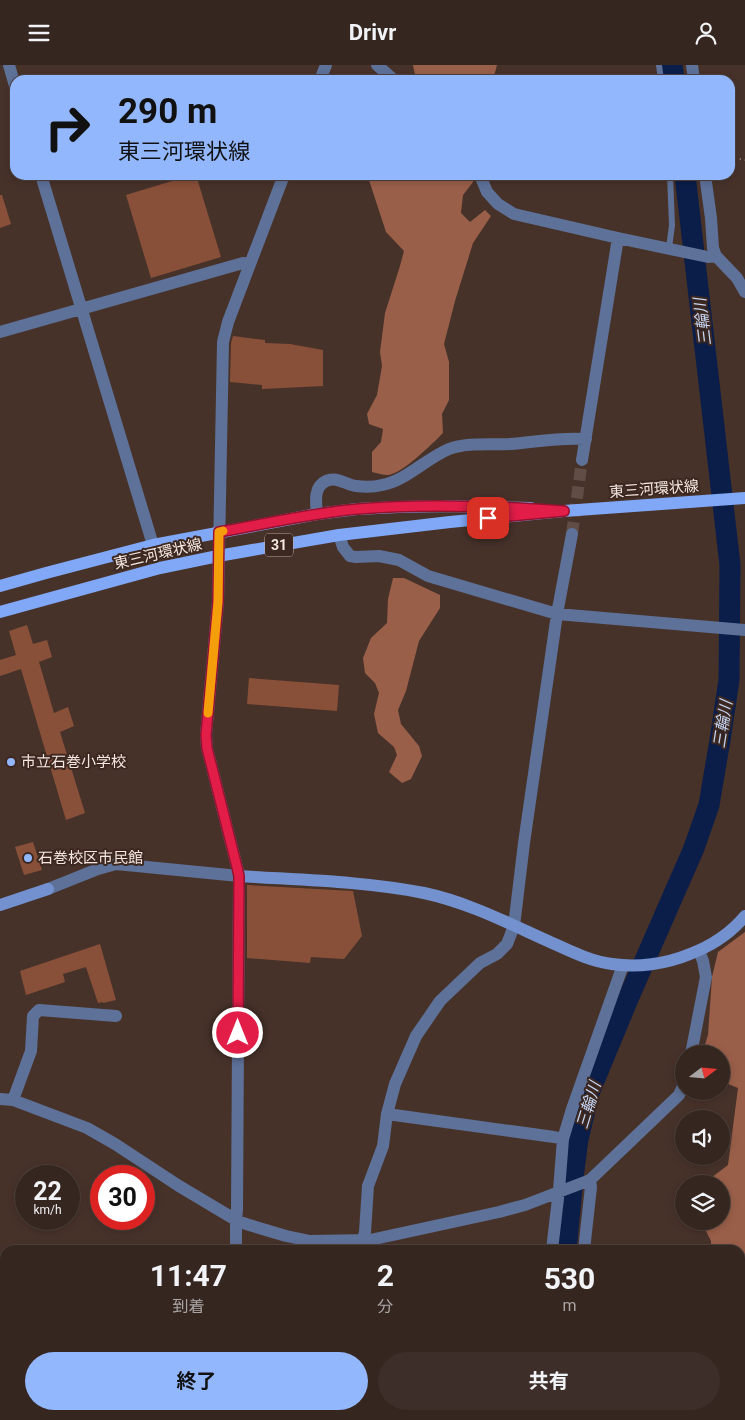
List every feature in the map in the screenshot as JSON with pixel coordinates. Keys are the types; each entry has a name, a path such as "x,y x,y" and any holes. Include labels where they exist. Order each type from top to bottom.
{"main road":[{"name":"東三河環状線","path":"0,612 160,568 339,535 564,511 745,498"},
{"name":"東三河環状線","path":"0,586 153,545 317,514 357,509 438,506 512,507 564,511"}],"street":[{"path":"378,65 389,75"},
{"path":"43,180 153,545"},
{"path":"236,1245 239,876 207,748 206,735 218,602 223,342 228,322 282,180"},
{"path":"482,180 487,192 498,204 514,214 712,257 738,278 745,292"},
{"path":"706,180 711,218 712,257"},
{"path":"582,461 618,238"},
{"path":"0,332 243,263 249,265"},
{"path":"317,514 315,498 319,486 326,481 334,479 354,486 385,485 405,476 434,456 452,448 469,445 509,444 567,438 586,439"},
{"path":"361,1245 365,1232 368,1186 382,1146 387,1114 395,1084 416,1036 440,1001 480,963 497,954 507,944 514,926 557,613 572,534"},
{"path":"339,535 343,547 350,556 379,556 399,560 428,576 557,613 745,630"},
{"path":"0,905 116,864 239,876 359,884 424,893 447,899 586,958 626,965 661,963 699,951 720,939 745,916"},
{"path":"693,1045 706,977 699,951"},
{"path":"553,1245 561,1190 563,1139 572,1109 626,965"},
{"path":"13,1100 30,1051 33,1016 39,1010 116,1016"},
{"path":"0,1099 13,1100 87,1128 236,1220 286,1236 310,1241 361,1245 370,1240 525,1205 588,1181 675,1099"},
{"path":"387,1114 563,1139"},
{"path":"585,1245 591,1187 588,1181"}],"lane":[{"path":"670,180 673,249"}],"shaded area":[{"path":"413,65 497,65 494,75 415,75"},
{"path":"369,180 473,180 463,195 461,213 470,222 485,210 491,216 473,243 444,344 449,362 449,400 442,414 443,433 409,464 401,470 388,475 372,472 372,452 381,442 383,429 369,424 367,414 377,395 382,366 380,352 385,313 404,251 386,232"},
{"path":"393,578 404,578 440,595 440,608 419,641 406,691 398,710 401,724 419,746 422,756 411,779 402,783 389,772 397,755 394,747 378,733 374,714 379,693 375,683 365,673 363,658 371,638 387,623 388,599"},
{"path":"745,932 745,1245 711,1245 706,1230 730,1230 730,1175 715,1175 730,1165 730,1150 738,1088 730,1085 730,1045 705,1045 708,1035 712,977 718,952"}],"building":[{"path":"176,180 198,180 221,257 151,278 126,195"},
{"path":"0,195 2,195 11,224 0,228"},
{"path":"233,336 265,340 265,343 290,344 323,350 323,386 262,389 262,385 230,382 231,343"},
{"path":"27,625 33,644 47,640 52,657 39,662 54,713 68,707 74,726 60,732 85,813 66,820 21,669 0,676 0,660 16,655 9,631"},
{"path":"249,678 339,685 337,711 247,704"},
{"name":"石巻校区市民館","path":"33,842 42,870 24,875 15,847"},
{"path":"247,885 353,891 362,936 344,959 311,957 310,963 247,958"},
{"path":"100,944 116,1000 98,1003 86,967 63,974 65,982 26,995 20,971"}],"waterway":[{"name":"三輪川","path":"672,65 673,75"},
{"name":"三輪川","path":"566,1245 578,1139 589,1093 694,848 709,805 729,680 730,565 686,180"}],"tunnel":[{"path":"572,534 582,460"}],"slow traffic":[{"path":"208,713 218,602 219,532 223,531"}],"place":[{"name":"市立石巻小学校","path":"11,762"},
{"name":"石巻校区市民館","path":"28,858"}],"route":[{"path":"238,1033 239,876 207,748 206,735 218,602 219,532 317,514 357,509 447,506 512,507 564,511 488,518"}]}
